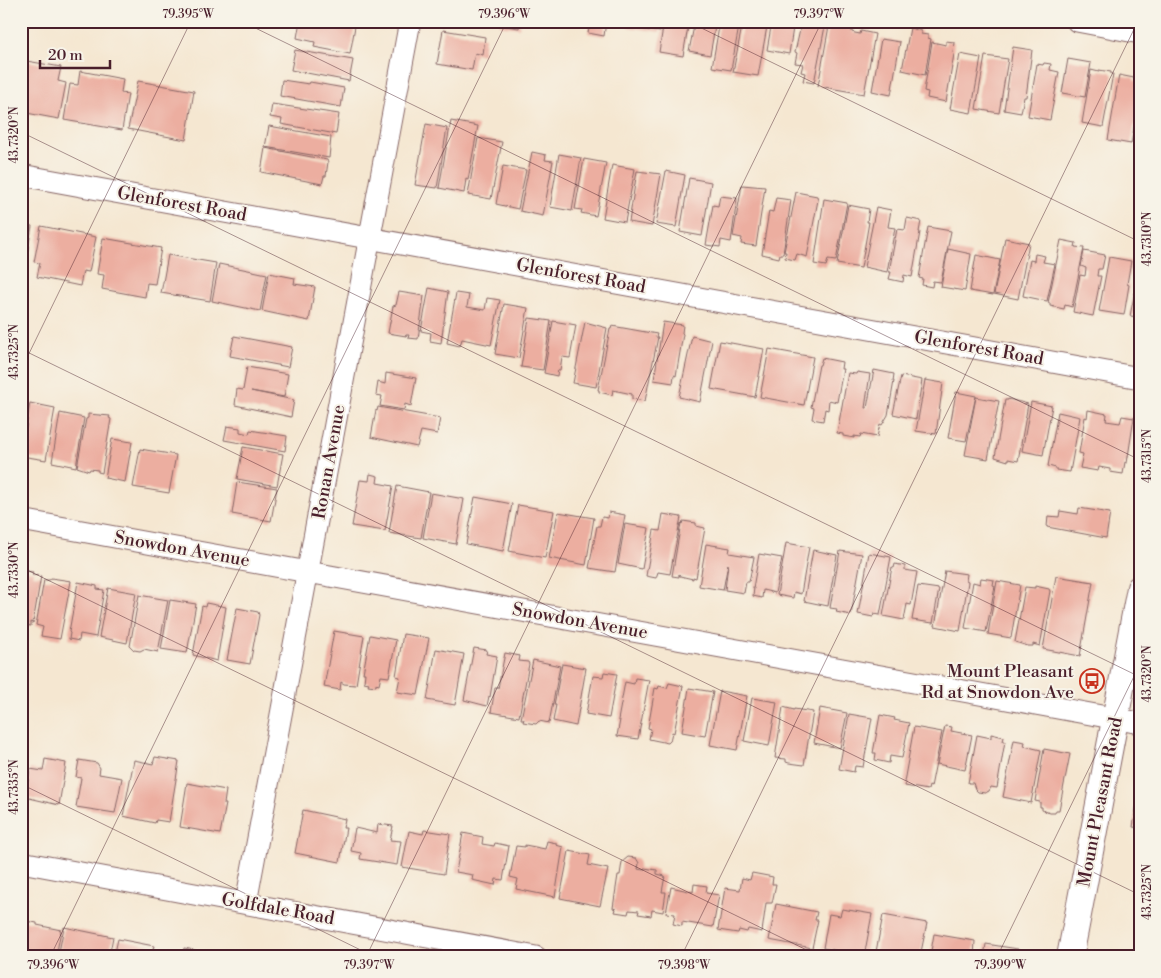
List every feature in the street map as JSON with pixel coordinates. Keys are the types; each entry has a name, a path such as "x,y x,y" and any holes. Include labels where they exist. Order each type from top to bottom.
{"street":[{"name":"Ronan Avenue","path":"246,903 410,21"},
{"path":"1077,21 1140,32"},
{"name":"Glenforest Road","path":"21,175 1140,378"},
{"name":"Snowdon Avenue","path":"21,520 1128,721"},
{"name":"Mount Pleasant Road","path":"1070,957 1128,721 1140,588"},
{"name":"Golfdale Road","path":"21,862 536,957"}],"building":[{"path":"300,21 356,21 350,54 314,47 315,42 297,38"},
{"path":"500,21 520,21 519,28 499,25"},
{"path":"590,21 624,21 624,25 606,22 604,36 588,33"},
{"path":"629,21 662,21 660,32 628,27"},
{"path":"664,21 689,21 683,56 659,52"},
{"path":"695,21 716,21 710,55 689,51"},
{"path":"720,21 740,21 731,70 712,67"},
{"path":"743,21 768,21 758,76 733,72"},
{"path":"772,21 794,21 789,54 767,50"},
{"path":"802,21 826,21 814,83 803,81 805,73 801,72 803,64 795,63 797,53 795,52"},
{"path":"829,26 852,29 852,32 860,34 861,31 875,34 864,94 818,86"},
{"path":"910,28 921,31 921,34 928,35 928,38 931,39 925,75 902,70"},
{"path":"443,30 485,37 483,55 475,53 472,70 437,64"},
{"path":"881,39 900,42 891,95 872,91"},
{"path":"946,41 954,42 954,54 946,102 927,98 928,92 924,91 932,42 946,45"},
{"path":"1013,47 1032,50 1026,97 1024,97 1021,113 1004,110"},
{"path":"295,50 353,60 349,81 291,70"},
{"path":"960,54 981,58 971,113 950,109"},
{"path":"985,56 1008,59 999,113 976,109"},
{"path":"1068,59 1091,63 1085,97 1062,93"},
{"path":"21,60 61,67 58,81 66,83 59,119 21,112"},
{"path":"1044,63 1051,64 1050,70 1059,72 1050,120 1028,116 1037,64 1043,65"},
{"path":"1091,70 1111,72 1113,74 1103,127 1082,123"},
{"path":"80,71 123,79 121,93 128,94 122,130 64,120 70,84 78,85"},
{"path":"1119,75 1140,81 1140,95 1131,144 1108,140"},
{"path":"282,80 309,84 310,82 344,88 341,107 280,96"},
{"path":"138,81 194,91 186,140 128,129"},
{"path":"272,104 339,114 336,134 281,124 282,119 270,117"},
{"path":"451,121 478,126 464,193 439,188"},
{"path":"426,124 447,128 437,188 415,185"},
{"path":"269,126 331,137 329,158 265,147"},
{"path":"478,138 502,142 491,199 468,195"},
{"path":"265,148 327,160 326,176 324,176 322,184 261,172"},
{"path":"532,152 546,155 545,160 553,161 543,216 520,211"},
{"path":"559,154 581,158 572,211 550,207"},
{"path":"584,159 606,163 596,216 581,213 582,210 575,209"},
{"path":"612,165 635,169 625,222 603,218"},
{"path":"503,166 526,170 518,209 496,204"},
{"path":"637,171 661,174 652,226 629,222"},
{"path":"666,171 685,175 676,227 656,224"},
{"path":"689,178 711,182 702,236 680,232"},
{"path":"742,185 765,187 756,246 741,244 742,238 733,236"},
{"path":"796,192 817,196 818,200 807,257 797,254 795,260 785,258 786,252 784,252"},
{"path":"720,196 737,198 731,242 721,240 720,247 706,245 713,205 718,206"},
{"path":"776,198 791,200 783,254 780,254 779,258 762,254 769,211 773,212"},
{"path":"824,199 847,203 836,261 828,260 826,266 814,264"},
{"path":"848,205 869,209 867,222 869,222 861,268 837,264"},
{"path":"876,207 891,210 888,227 895,228 887,272 864,267"},
{"path":"907,218 921,221 912,277 904,275 903,282 889,279 891,272 889,272 897,229 905,230"},
{"path":"21,224 32,226 26,260 21,259"},
{"path":"41,226 96,237 89,272 83,271 80,286 37,277 40,263 34,262"},
{"path":"928,227 951,231 941,282 933,281 932,287 922,285 923,279 919,278"},
{"path":"103,238 161,248 155,284 147,283 145,297 102,289 104,275 97,274"},
{"path":"1005,238 1029,243 1018,299 994,294"},
{"path":"1061,240 1076,243 1075,247 1084,248 1072,307 1065,305 1064,309 1050,306 1050,303 1048,303"},
{"path":"948,249 971,254 965,291 941,287"},
{"path":"1084,251 1105,255 1102,269 1098,269 1097,276 1101,276 1093,316 1073,312 1080,275 1085,276 1086,268 1081,266"},
{"path":"1035,254 1045,256 1043,262 1055,264 1047,301 1023,296 1030,260 1034,261"},
{"path":"168,255 216,263 210,301 161,293"},
{"path":"976,255 1000,260 993,295 970,291"},
{"path":"1109,257 1131,261 1124,315 1099,311"},
{"path":"219,264 267,274 260,311 212,301"},
{"path":"1140,271 1140,317 1130,316"},
{"path":"269,273 295,278 294,284 315,287 309,321 262,311"},
{"path":"429,288 448,292 441,343 430,341 431,333 421,331"},
{"path":"399,292 424,296 418,339 408,338 409,335 388,333 393,306 396,305"},
{"path":"456,293 469,295 467,307 485,310 487,298 500,300 491,345 462,339 460,346 447,343"},
{"path":"504,304 528,308 519,358 495,354"},
{"path":"529,318 551,321 543,370 521,367"},
{"path":"553,321 576,325 570,358 562,357 557,376 544,373"},
{"path":"585,322 607,328 596,387 573,383"},
{"path":"663,322 683,325 676,376 674,375 673,383 654,380"},
{"path":"612,326 657,334 656,337 658,337 645,401 632,399 632,394 613,390 612,395 599,392 598,390"},
{"path":"234,336 292,347 288,367 230,356"},
{"path":"692,336 712,341 700,402 679,397"},
{"path":"720,341 764,349 755,397 711,389"},
{"path":"769,349 813,357 804,405 760,397"},
{"path":"822,358 842,362 841,369 843,369 837,402 829,400 828,410 825,409 823,421 812,419 814,408 811,407"},
{"path":"247,367 288,374 284,397 251,391 294,400 291,417 235,405 237,389 243,390"},
{"path":"874,370 894,374 888,415 882,425 880,424 877,437 861,434 860,437 854,436 854,438 837,433 848,373 870,374 865,408 867,408"},
{"path":"386,373 416,378 411,406 405,404 404,410 380,406 382,396 376,395 378,382 385,384"},
{"path":"901,376 922,380 916,419 893,414"},
{"path":"925,380 943,383 936,434 916,431"},
{"path":"956,392 976,396 966,441 948,438"},
{"path":"976,397 999,401 988,459 965,455"},
{"path":"1005,400 1028,404 1018,461 1008,459 1008,461 995,457"},
{"path":"1031,402 1052,406 1043,455 1022,451"},
{"path":"30,403 55,408 46,460 21,456"},
{"path":"378,407 440,418 437,434 421,431 417,447 371,437"},
{"path":"1088,410 1107,414 1106,421 1120,423 1122,416 1134,418 1127,463 1125,462 1123,474 1110,472 1110,469 1099,467 1098,471 1080,468 1083,454 1079,453 1085,417 1087,418"},
{"path":"1058,412 1080,417 1070,472 1056,470 1056,468 1048,466"},
{"path":"60,413 84,418 76,467 52,462"},
{"path":"88,414 110,416 109,418 111,419 102,473 98,472 98,470 90,469 89,471 77,467"},
{"path":"227,426 240,428 240,432 249,434 250,430 287,436 285,451 224,440"},
{"path":"112,439 132,442 125,482 105,478"},
{"path":"243,447 283,454 277,486 237,479"},
{"path":"140,449 176,455 169,493 133,487"},
{"path":"370,474 378,476 377,483 393,486 385,531 352,526 360,480 369,481"},
{"path":"237,482 277,488 271,521 232,514"},
{"path":"397,486 429,492 421,538 389,533"},
{"path":"431,493 464,499 456,544 423,538"},
{"path":"475,497 512,504 503,551 466,544"},
{"path":"518,505 554,511 545,558 509,551"},
{"path":"1079,508 1110,513 1106,538 1047,527 1048,516 1059,517 1060,511 1078,514"},
{"path":"558,512 594,518 586,565 549,558"},
{"path":"609,512 625,515 615,572 589,568 597,526 600,526 602,517 608,518"},
{"path":"663,514 681,517 670,574 658,572 656,578 646,576 654,530 660,531"},
{"path":"683,521 696,523 696,526 705,528 696,578 693,577 693,579 680,576 679,574 679,577 672,576 681,523"},
{"path":"625,524 649,528 642,569 618,564"},
{"path":"786,543 809,547 801,594 794,592 793,598 777,595"},
{"path":"706,544 730,548 729,553 754,557 749,582 746,582 744,593 725,590 728,564 723,590 699,586"},
{"path":"813,550 837,555 828,606 804,601"},
{"path":"840,551 862,554 851,615 836,612 837,609 830,608"},
{"path":"869,553 891,557 880,615 874,614 873,617 858,614"},
{"path":"759,554 782,558 775,593 763,590 762,598 753,596"},
{"path":"895,564 905,566 905,570 917,572 911,605 907,604 904,620 883,616 892,567 894,568"},
{"path":"21,570 33,572 32,575 41,576 31,626 21,624"},
{"path":"945,571 967,574 966,581 968,582 960,631 935,626"},
{"path":"1056,576 1093,582 1080,656 1043,649"},
{"path":"51,578 71,581 60,639 41,636 43,627 36,625 44,580 50,580"},
{"path":"981,578 994,580 993,585 995,586 986,632 965,628 973,582 980,584"},
{"path":"997,581 1020,585 1011,638 988,634"},
{"path":"78,582 97,586 97,589 104,590 96,637 80,634 79,641 69,639"},
{"path":"918,586 939,589 933,623 912,620"},
{"path":"1035,586 1049,589 1050,591 1040,646 1033,644 1033,646 1028,646 1015,642 1025,587 1035,588"},
{"path":"108,588 136,593 127,643 99,637"},
{"path":"139,595 168,600 158,652 144,649 140,651 134,650 130,646"},
{"path":"170,600 196,604 187,653 161,649"},
{"path":"206,603 226,607 217,661 193,655 202,606 205,607"},
{"path":"237,608 258,612 259,615 250,664 227,660"},
{"path":"334,631 364,636 356,685 341,682 340,690 324,687"},
{"path":"403,634 429,638 418,695 397,692 400,677 396,676"},
{"path":"370,635 396,640 389,677 381,676 379,685 376,684 376,686 368,685 369,683 364,682 365,673 363,673"},
{"path":"474,648 487,650 486,654 497,656 487,706 464,700"},
{"path":"436,649 464,654 455,705 427,700"},
{"path":"505,653 520,656 519,661 528,662 529,664 519,717 491,712 495,688 498,688"},
{"path":"533,660 560,666 549,723 539,721 536,724 523,722 524,719 521,719"},
{"path":"562,664 586,668 576,726 553,721 556,705 554,705"},
{"path":"604,672 617,674 609,718 586,714 593,676 603,677"},
{"path":"635,678 649,680 638,739 617,736 625,682 634,684"},
{"path":"669,683 683,686 674,733 672,732 668,743 649,739 651,729 648,728 655,688 658,689 659,686 667,688"},
{"path":"689,688 713,692 705,736 682,732"},
{"path":"720,691 747,696 737,750 710,745"},
{"path":"752,698 777,702 769,746 744,741"},
{"path":"783,707 813,712 804,765 786,762 786,759 775,758"},
{"path":"820,708 847,713 840,748 814,743"},
{"path":"849,714 872,718 863,767 855,766 854,772 839,769"},
{"path":"880,715 909,723 902,758 890,756 889,763 875,760 876,753 873,753"},
{"path":"945,726 952,727 951,731 972,735 965,770 937,764"},
{"path":"914,727 942,732 931,787 929,786 928,790 905,786 906,782 904,782"},
{"path":"991,734 1004,737 1003,741 1005,741 997,788 991,787 985,793 978,792 973,783 968,783 977,735 991,738"},
{"path":"1014,740 1025,742 1024,746 1041,750 1031,803 1003,797"},
{"path":"1044,749 1070,754 1059,810 1056,810 1055,813 1042,810 1040,802 1035,801"},
{"path":"155,757 179,761 169,822 156,820 155,823 123,816 134,760 153,764"},
{"path":"45,759 66,763 59,805 25,797 30,769 43,771"},
{"path":"79,760 97,763 100,768 99,774 122,778 115,813 76,807 81,778 76,777"},
{"path":"187,783 226,790 224,804 226,804 220,834 180,827"},
{"path":"1140,791 1140,828 1133,827"},
{"path":"303,810 345,819 343,828 346,828 340,862 295,853"},
{"path":"378,824 393,826 390,840 401,841 397,865 360,859 361,853 351,851 355,828 377,833"},
{"path":"424,830 450,834 444,874 402,867 409,831 423,834"},
{"path":"463,833 483,837 482,844 494,846 495,843 509,846 503,880 496,879 495,885 472,880 473,875 456,872"},
{"path":"547,841 563,847 555,897 516,889 518,879 510,877 516,846 525,847 525,845 545,849"},
{"path":"569,851 590,855 588,865 608,869 600,906 560,898"},
{"path":"628,857 636,858 639,863 638,869 657,870 657,874 665,876 662,892 666,892 663,912 652,910 651,916 638,914 639,911 629,910 628,914 615,912 616,909 613,908 618,875 620,875 622,862"},
{"path":"752,873 773,877 772,884 776,884 772,903 766,903 762,932 748,929 747,932 739,930 738,933 718,930 725,888 740,890 742,878 750,880"},
{"path":"694,884 707,886 706,893 719,895 713,927 682,922 682,926 673,924 675,914 666,913 671,887 693,892"},
{"path":"776,904 817,912 815,920 818,920 812,948 769,940"},
{"path":"842,909 872,914 864,957 848,956 848,953 823,948 829,914 840,916"},
{"path":"883,915 927,923 920,957 875,957"},
{"path":"21,920 61,930 56,957 21,957"},
{"path":"64,927 113,937 109,957 58,957"},
{"path":"934,934 975,941 974,957 930,957"},
{"path":"118,939 154,946 153,949 163,951 162,957 114,957"},
{"path":"986,944 1018,949 1017,957 984,957"},
{"path":"184,948 209,953 209,957 182,957"}],"place":[{"name":"Mount Pleasant Rd at Snowdon Ave","path":"1092,681"}]}
